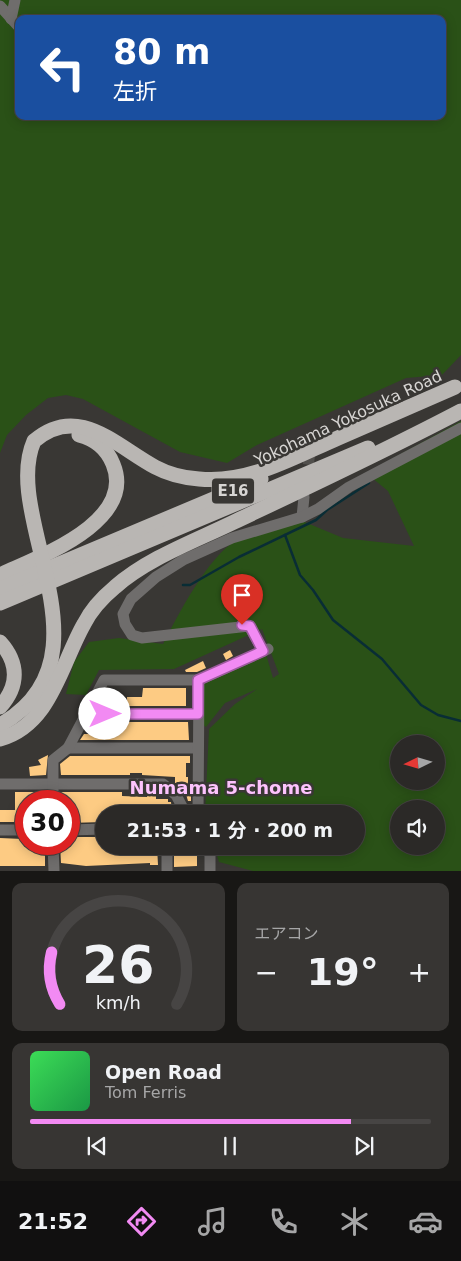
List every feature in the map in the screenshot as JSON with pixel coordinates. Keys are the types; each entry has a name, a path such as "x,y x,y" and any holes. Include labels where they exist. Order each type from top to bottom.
{"highway":[{"path":"12,476 18,460 35,440 54,429 73,426 100,433 155,467 175,475 211,480 247,476 458,385"},
{"name":"Yokohama Yokosuka Road","path":"0,589 251,484 458,385"},
{"path":"0,737 17,732 33,720 52,693 88,618 104,597 127,578 163,557 369,458 461,409"},
{"name":"Yokohama Yokosuka Road","path":"0,603 461,409"},
{"path":"0,575 86,531 99,519 109,505 116,486 116,470 109,455 96,442 81,435 61,436 44,444 29,457 22,470 17,488 16,510"},
{"path":"0,725 10,720 27,702 40,678 43,647 37,606 22,551"},
{"path":"0,737 24,720 36,705 45,687 50,666 51,650 48,624 37,606"},
{"path":"0,642 13,660 16,675 12,690 0,707"}],"street":[{"path":"15,0 15,23"},
{"path":"0,6 15,23"},
{"path":"53,790 53,760 68,748 104,680 198,680 266,650 250,626 142,638 132,635 125,624 123,614 131,599 156,577 183,560 232,538 302,517 318,509 349,487 461,428"},
{"path":"302,517 304,497"},
{"path":"198,680 198,805"},
{"path":"86,714 198,714"},
{"path":"68,748 198,748"},
{"path":"0,784 163,784 176,795 181,805"},
{"path":"80,830 95,829"},
{"path":"0,830 15,830"},
{"path":"53,855 54,871"},
{"path":"167,855 167,871"},
{"path":"210,855 210,871"}],"green space":[{"path":"0,0 461,0 461,355 442,375 406,378 257,445 227,463 180,452 83,399 66,395 48,398 26,415 7,435 0,453"},
{"path":"461,421 461,871 253,871 219,862 217,855 365,855 365,805 205,805 209,729 235,704 257,689 225,703 206,727 202,724 204,682 266,654 273,678 279,674 262,629 174,669 99,670 86,695 66,694 74,662 89,642 119,638 163,644 195,587 215,559 226,548 237,540 295,518 343,538 414,546 388,491 366,473"}],"building":[{"path":"230,650 233,656 226,660 223,654"},
{"path":"203,661 206,668 197,672 186,672 185,670"},
{"path":"143,688 186,688 186,706 127,706 127,697 142,697"},
{"path":"104,696 106,696 107,706 98,706"},
{"path":"91,722 188,722 189,740 80,740 84,734 118,734 118,726 89,724"},
{"path":"48,755 46,775 30,776 29,767 41,765 38,760"},
{"path":"70,756 190,756 190,763 186,763 186,777 188,777 188,785 191,785 191,801 188,801 185,791 180,788 180,783 175,783 175,777 142,775 142,773 130,773 130,775 61,775 60,764"},
{"path":"80,792 122,792 122,796 147,797 149,792 156,792 156,799 168,799 168,802 171,802 171,805 95,805 95,822 80,823"},
{"path":"0,810 15,810 15,822 0,822"},
{"path":"80,837 95,837 95,855 157,855 158,865 150,865 150,863 86,866 61,863 61,855 80,855"},
{"path":"0,838 15,839 15,855 45,855 45,866 0,866"},
{"path":"174,855 197,855 197,866 174,867"}],"waterway":[{"path":"183,585 190,585 239,557 316,520 327,510 369,483"},
{"path":"285,535 300,575 313,590 333,620 382,659 421,705 438,715 461,721"}],"tunnel":[{"path":"306,481 312,438"}],"district":[{"name":"Numama 5-chome","path":"221,787"}],"route":[{"path":"105,714 198,714 198,680 263,651 250,626 242,625"}]}
